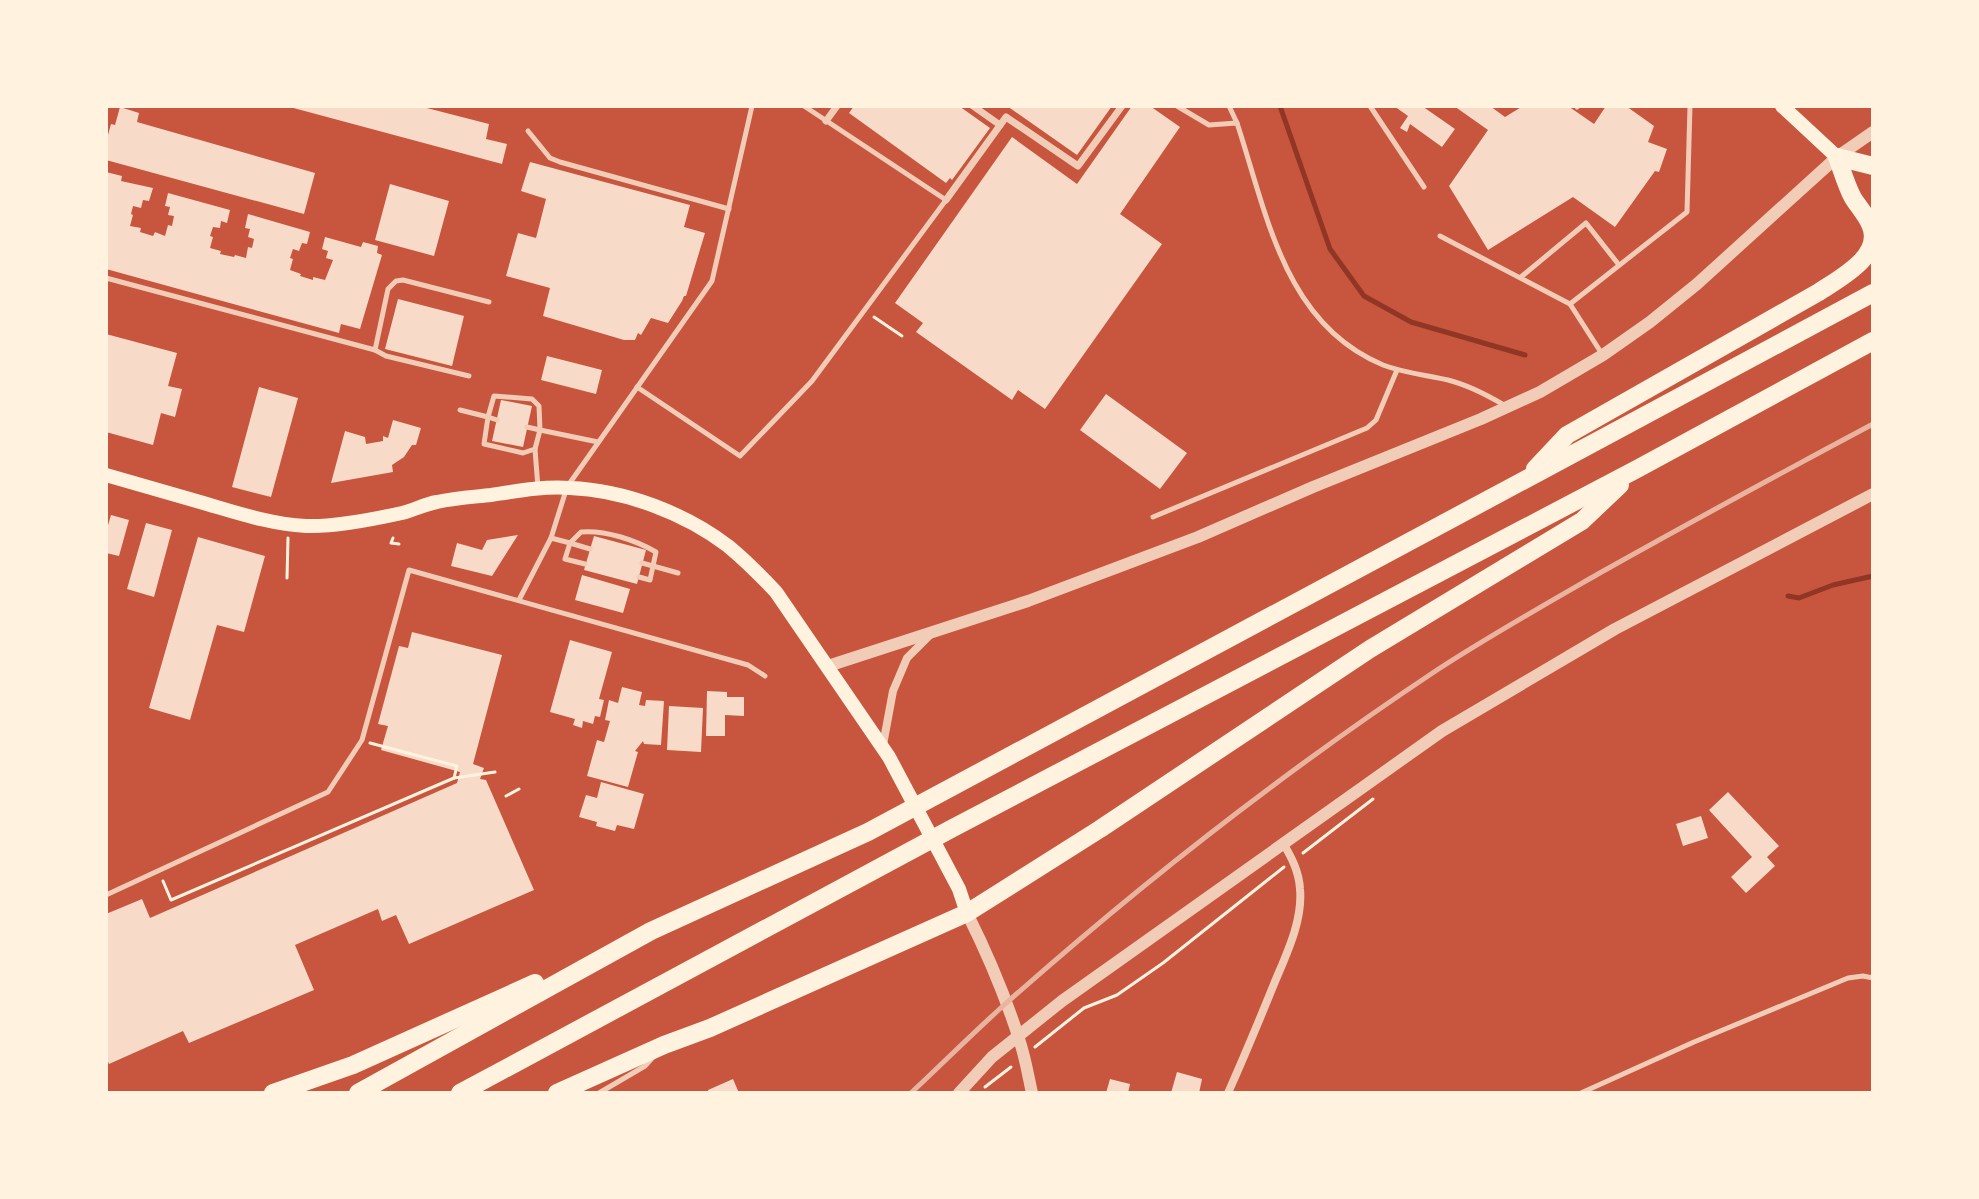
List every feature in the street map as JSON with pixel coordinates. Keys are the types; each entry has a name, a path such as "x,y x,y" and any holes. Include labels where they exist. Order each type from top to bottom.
{"highway":[{"path":"1837,157 1873,166"},
{"path":"1525,480 1567,435 1819,292 1849,272 1867,255 1873,241 1871,226 1851,195 1837,157"},
{"path":"273,1093 353,1065 868,832 1873,293"},
{"path":"460,1093 1873,341"},
{"path":"557,1093 967,913 1100,829 1370,649 1582,521 1637,469"},
{"path":"358,1093 651,931"}],"main road":[{"path":"1782,106 1837,157"},
{"path":"106,475 239,514 289,524 328,525 404,513 435,502 567,487 604,492 681,518 726,545 776,592 882,746 924,819 959,889 967,913"}],"street":[{"path":"826,121 837,106"},
{"path":"973,106 1000,125"},
{"path":"946,200 1006,117 1078,166 1122,106"},
{"path":"828,666 1028,601 1186,542 1508,407 1563,380 1603,355 1697,284 1837,157 1873,132"},
{"path":"959,1093 992,1057 1062,1001 1442,731 1615,629 1873,494"},
{"path":"882,746 893,691 907,658 932,632"},
{"path":"1228,1093 1292,940 1300,910 1298,874 1283,843"},
{"path":"967,913 1021,1042 1032,1093"}],"lane":[{"path":"519,601 551,538 567,487 712,281 752,106"},
{"path":"637,387 740,456 812,381 946,200 804,106"},
{"path":"1177,106 1209,125 1237,123"},
{"path":"1229,106 1287,272 1323,325 1339,340 1377,362 1397,370 1451,380 1508,407"},
{"path":"1370,106 1424,187"},
{"path":"1570,304 1687,212 1690,106"},
{"path":"528,131 550,158 560,162 729,209"},
{"path":"1521,277 1586,223 1619,265"},
{"path":"1440,236 1570,304 1603,355"},
{"path":"106,278 469,376"},
{"path":"375,350 388,289 396,281 403,280 489,302"},
{"path":"1153,517 1367,428 1376,420 1397,370"},
{"path":"535,449 523,453 484,444 494,396 532,399 539,406 540,430 535,449 538,489"},
{"path":"460,410 497,420"},
{"path":"527,427 598,442"},
{"path":"585,564 565,559 570,543 581,532 607,534 644,545 656,552 650,580 639,577"},
{"path":"551,538 590,549"},
{"path":"642,563 678,573"},
{"path":"106,895 328,792 362,740 409,570 748,665 765,676"},
{"path":"1581,1093 1848,978 1873,978"},
{"path":"599,1093 645,1066 664,1045"}],"path":[{"path":"865,310 902,336"},
{"path":"287,578 289,524"},
{"path":"391,543 399,544"},
{"path":"362,740 457,766 454,778"},
{"path":"158,871 171,900 454,778 495,772"},
{"path":"506,796 519,789"},
{"path":"1307,850 1382,792"},
{"path":"1084,1008 1117,995 1163,963 1270,878"}],"building":[{"path":"286,106 419,106 489,124 486,139 507,144 502,164"},
{"path":"854,106 959,106 990,128 952,180 950,178 946,183 849,113"},
{"path":"1007,106 1112,106 1077,155"},
{"path":"1132,106 1150,106 1180,127 1120,214 1162,244 1045,409 1018,390 1012,400 916,332 923,323 895,303 1012,137 1077,184"},
{"path":"1394,106 1422,106 1455,129 1442,147 1410,124 1407,132 1400,128 1408,116"},
{"path":"1454,106 1490,106 1505,117 1523,106 1568,106 1594,124 1606,106 1626,106 1654,126 1648,142 1667,149 1659,172 1655,171 1615,227 1573,197 1488,250 1449,186 1488,130"},
{"path":"120,107 139,113 137,122 315,173 304,214 106,160 106,142"},
{"path":"530,162 690,205 684,227 705,233 686,296 668,323 651,318 635,340 624,340 543,316 550,288 506,276 518,233 536,238 546,199 521,191"},
{"path":"106,172 122,176 121,181 153,188 149,201 143,200 141,208 133,206 130,226 141,228 140,232 153,236 155,232 165,236 168,225 172,226 174,216 168,215 170,207 165,206 168,193 230,210 227,223 221,221 220,228 213,227 210,236 213,237 210,248 221,251 220,254 246,258 248,247 252,248 254,239 248,237 250,229 245,228 248,214 310,232 307,244 302,243 299,251 293,249 290,270 313,280 313,277 325,280 333,260 326,258 328,251 322,249 325,237 361,247 363,242 378,246 377,253 382,255 360,329 341,324 339,333 106,269"},
{"path":"390,184 449,201 434,256 375,240"},
{"path":"398,299 464,316 452,366 385,349"},
{"path":"106,334 177,353 168,386 182,389 175,417 161,413 153,445 106,432"},
{"path":"547,356 602,370 596,394 541,380"},
{"path":"259,387 298,398 271,497 232,487"},
{"path":"1106,394 1187,453 1160,489 1080,430"},
{"path":"501,400 532,406 523,447 492,441"},
{"path":"393,420 421,428 416,445 412,445 404,457 392,465 393,472 331,483 345,431 365,437 366,444 383,441 383,436 388,438"},
{"path":"111,515 129,520 119,556 106,553 106,532"},
{"path":"146,523 172,530 154,597 127,589"},
{"path":"518,535 492,576 451,566 457,543 482,550 487,540"},
{"path":"594,536 646,550 637,584 584,570"},
{"path":"198,537 265,556 244,632 217,625 190,720 149,708"},
{"path":"582,575 630,589 623,613 575,600"},
{"path":"412,632 502,655 473,764 484,768 480,779 486,780 534,890 409,944 396,915 382,921 378,909 295,945 314,990 189,1043 183,1031 109,1064 106,1057 106,914 142,899 150,918 457,783 460,772 381,750 388,726 378,724 399,646 408,648"},
{"path":"570,640 612,652 599,699 604,700 600,717 595,716 593,724 583,721 582,728 573,725 575,719 550,712"},
{"path":"622,687 642,692 639,705 645,706 646,700 664,701 661,745 644,744 643,741 635,751 638,752 628,787 587,776 597,740 604,742 610,721 605,720 609,700 618,703"},
{"path":"707,691 727,692 727,697 744,697 744,716 725,715 725,736 706,736"},
{"path":"669,706 703,708 701,752 667,750"},
{"path":"601,782 644,794 634,829 617,825 615,831 579,817 586,795 597,798"},
{"path":"1728,792 1779,846 1767,857 1775,866 1746,893 1731,877 1752,857 1709,810"},
{"path":"1701,816 1708,838 1683,846 1676,824"},
{"path":"1177,1072 1202,1079 1199,1093 1171,1093"},
{"path":"733,1079 739,1093 709,1093 708,1090"},
{"path":"1110,1079 1130,1084 1128,1093 1106,1093"}],"waterway":[{"path":"1280,106 1330,249 1364,296 1411,322 1525,355"},
{"path":"1788,596 1799,598 1833,585 1873,576"}],"railway":[{"path":"911,1093 1003,1006 1107,916 1214,830 1380,708 1537,609 1873,424"}]}
